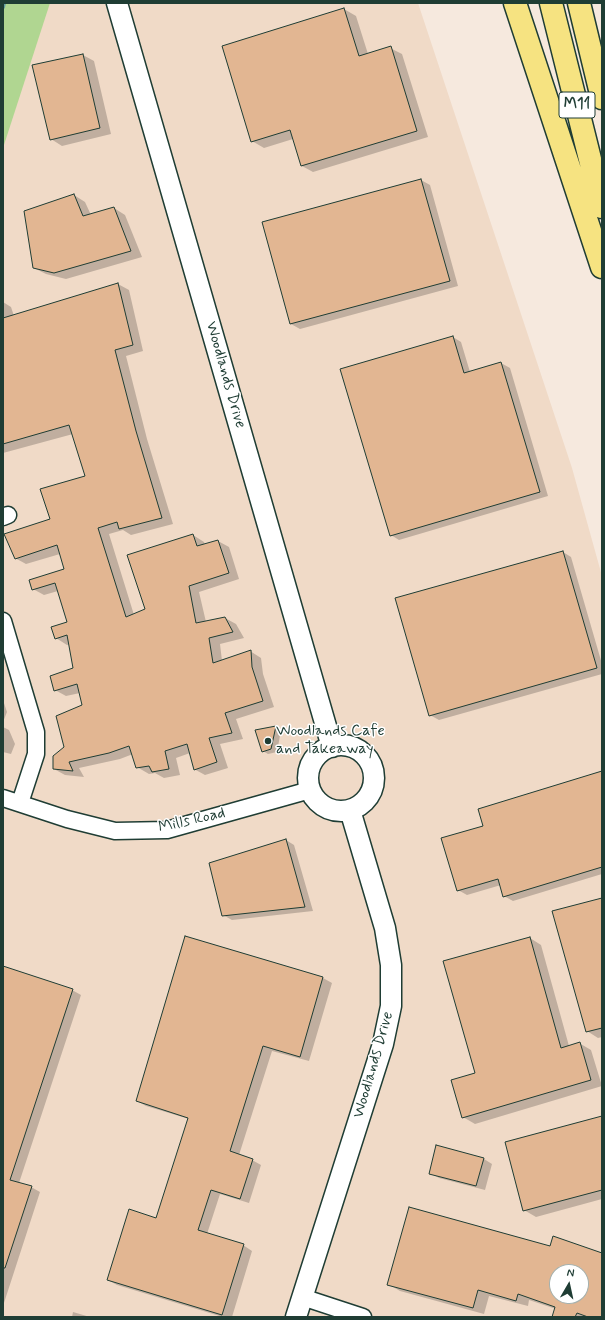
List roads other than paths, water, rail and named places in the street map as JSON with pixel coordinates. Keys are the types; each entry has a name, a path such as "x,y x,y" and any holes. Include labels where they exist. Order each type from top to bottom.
{"highway":[{"path":"515,3 602,267"},
{"name":"M11","path":"551,3 602,208"},
{"name":"M11","path":"578,3 602,98"}],"street":[{"name":"Woodlands Drive","path":"117,3 332,746"},
{"path":"3,621 36,732 36,754 20,803"},
{"path":"332,746 351,746 362,751 370,760 374,769 375,779 373,789 368,798 360,806 350,810 331,810 322,805 310,790 308,779 309,770 313,760 320,753 332,746"},
{"name":"Mills Road","path":"3,798 67,819 115,831 167,830 310,790"},
{"name":"Woodlands Drive","path":"296,1317 383,1044 391,1006 391,965 385,928 350,810"},
{"path":"302,1297 363,1317"}],"waterway":[{"path":"3,7 4,3"}],"place":[{"name":"Woodlands Cafe and Takeaway","path":"268,741"}]}
